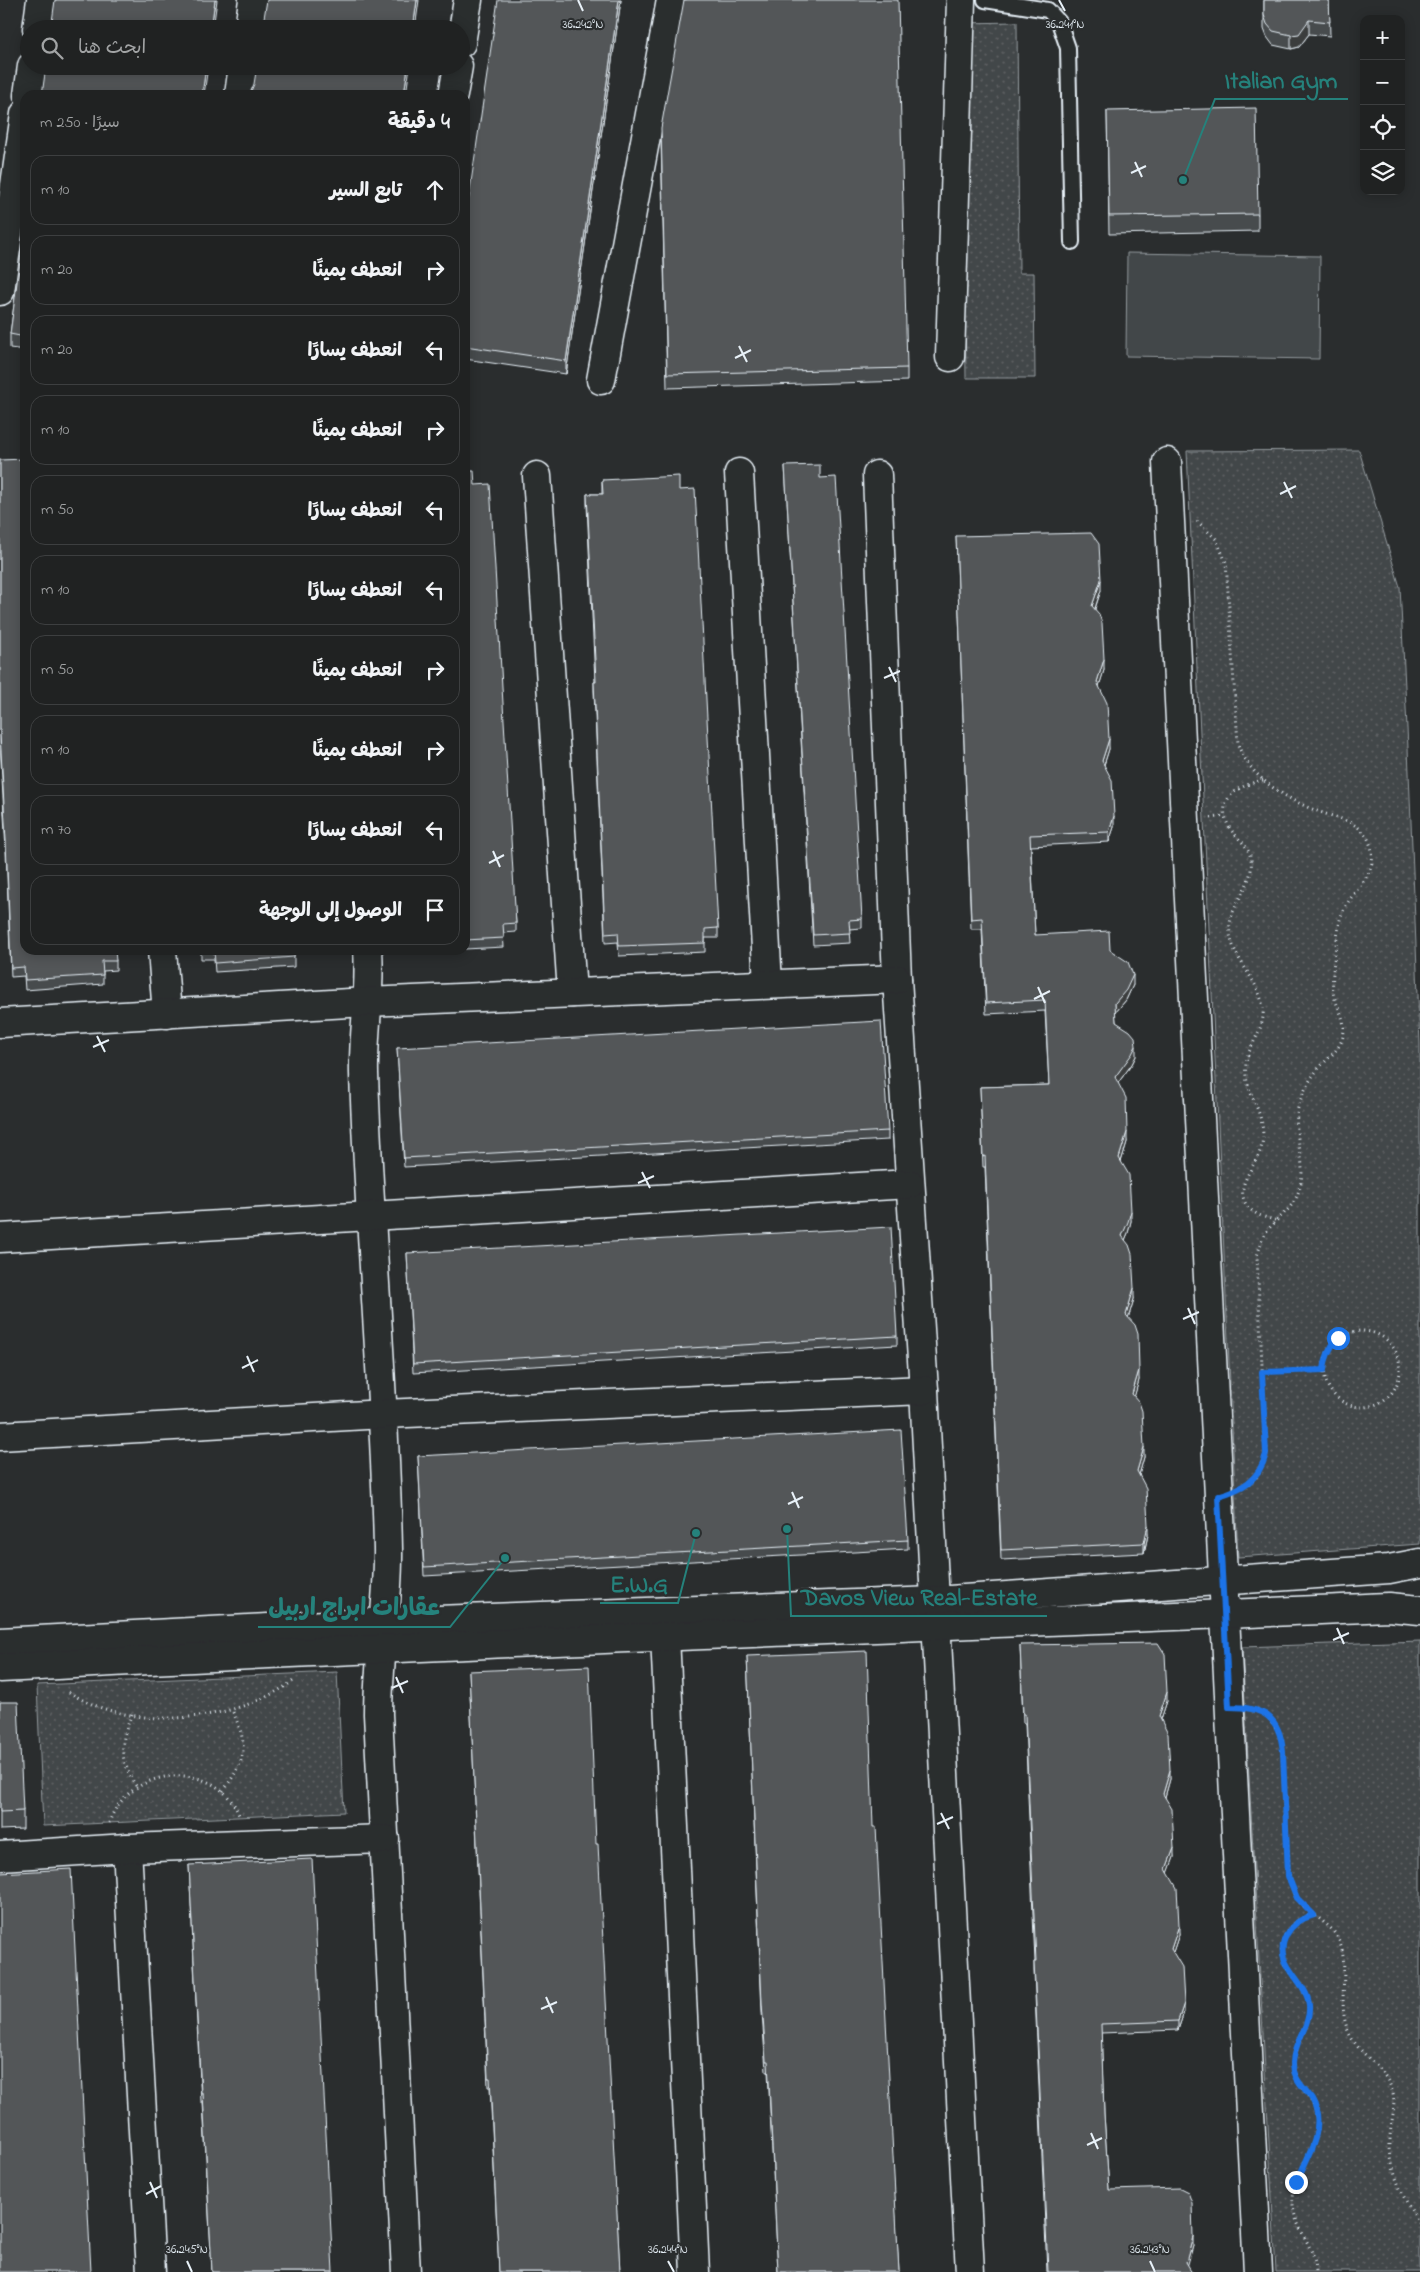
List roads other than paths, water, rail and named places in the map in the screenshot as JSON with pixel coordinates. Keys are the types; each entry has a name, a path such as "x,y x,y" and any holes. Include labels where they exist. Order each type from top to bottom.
{"street":[{"path":"38,20 41,0"},
{"path":"250,20 253,0"},
{"path":"465,20 468,0"},
{"path":"601,380 671,0"},
{"path":"950,357 961,0"},
{"path":"29,90 31,75"},
{"path":"240,90 242,75"},
{"path":"454,90 456,75"},
{"path":"0,291 20,149"},
{"path":"1166,462 1258,2272"},
{"path":"739,473 768,984"},
{"path":"877,475 897,979 924,1390 970,2272"},
{"path":"537,476 572,993"},
{"path":"162,955 167,1014"},
{"path":"368,955 364,1072 384,1414 388,1551 383,1635 378,1675 378,1714 406,2272"},
{"path":"0,1023 367,1002 897,979"},
{"path":"0,1238 910,1184"},
{"path":"0,1436 384,1414 924,1390"},
{"path":"0,1668 313,1651 383,1635 665,1636 936,1613 1223,1580 1389,1569 1420,1563"},
{"path":"0,1642 383,1635 936,1613 1224,1614 1389,1607 1420,1610"},
{"path":"665,1636 695,2272"},
{"path":"0,1856 115,1849 385,1839"},
{"path":"115,1849 151,2272"}],"lane":[{"path":"985,0 1048,10 1059,22 1062,30 1068,48 1072,242"}],"place":[{"name":"Italian Gym","path":"1183,180"},
{"name":"Davos View Real-Estate","path":"787,1529"},
{"name":"E.W.G","path":"696,1533"},
{"name":"عقارات ابراج اربیل","path":"505,1558"}]}
